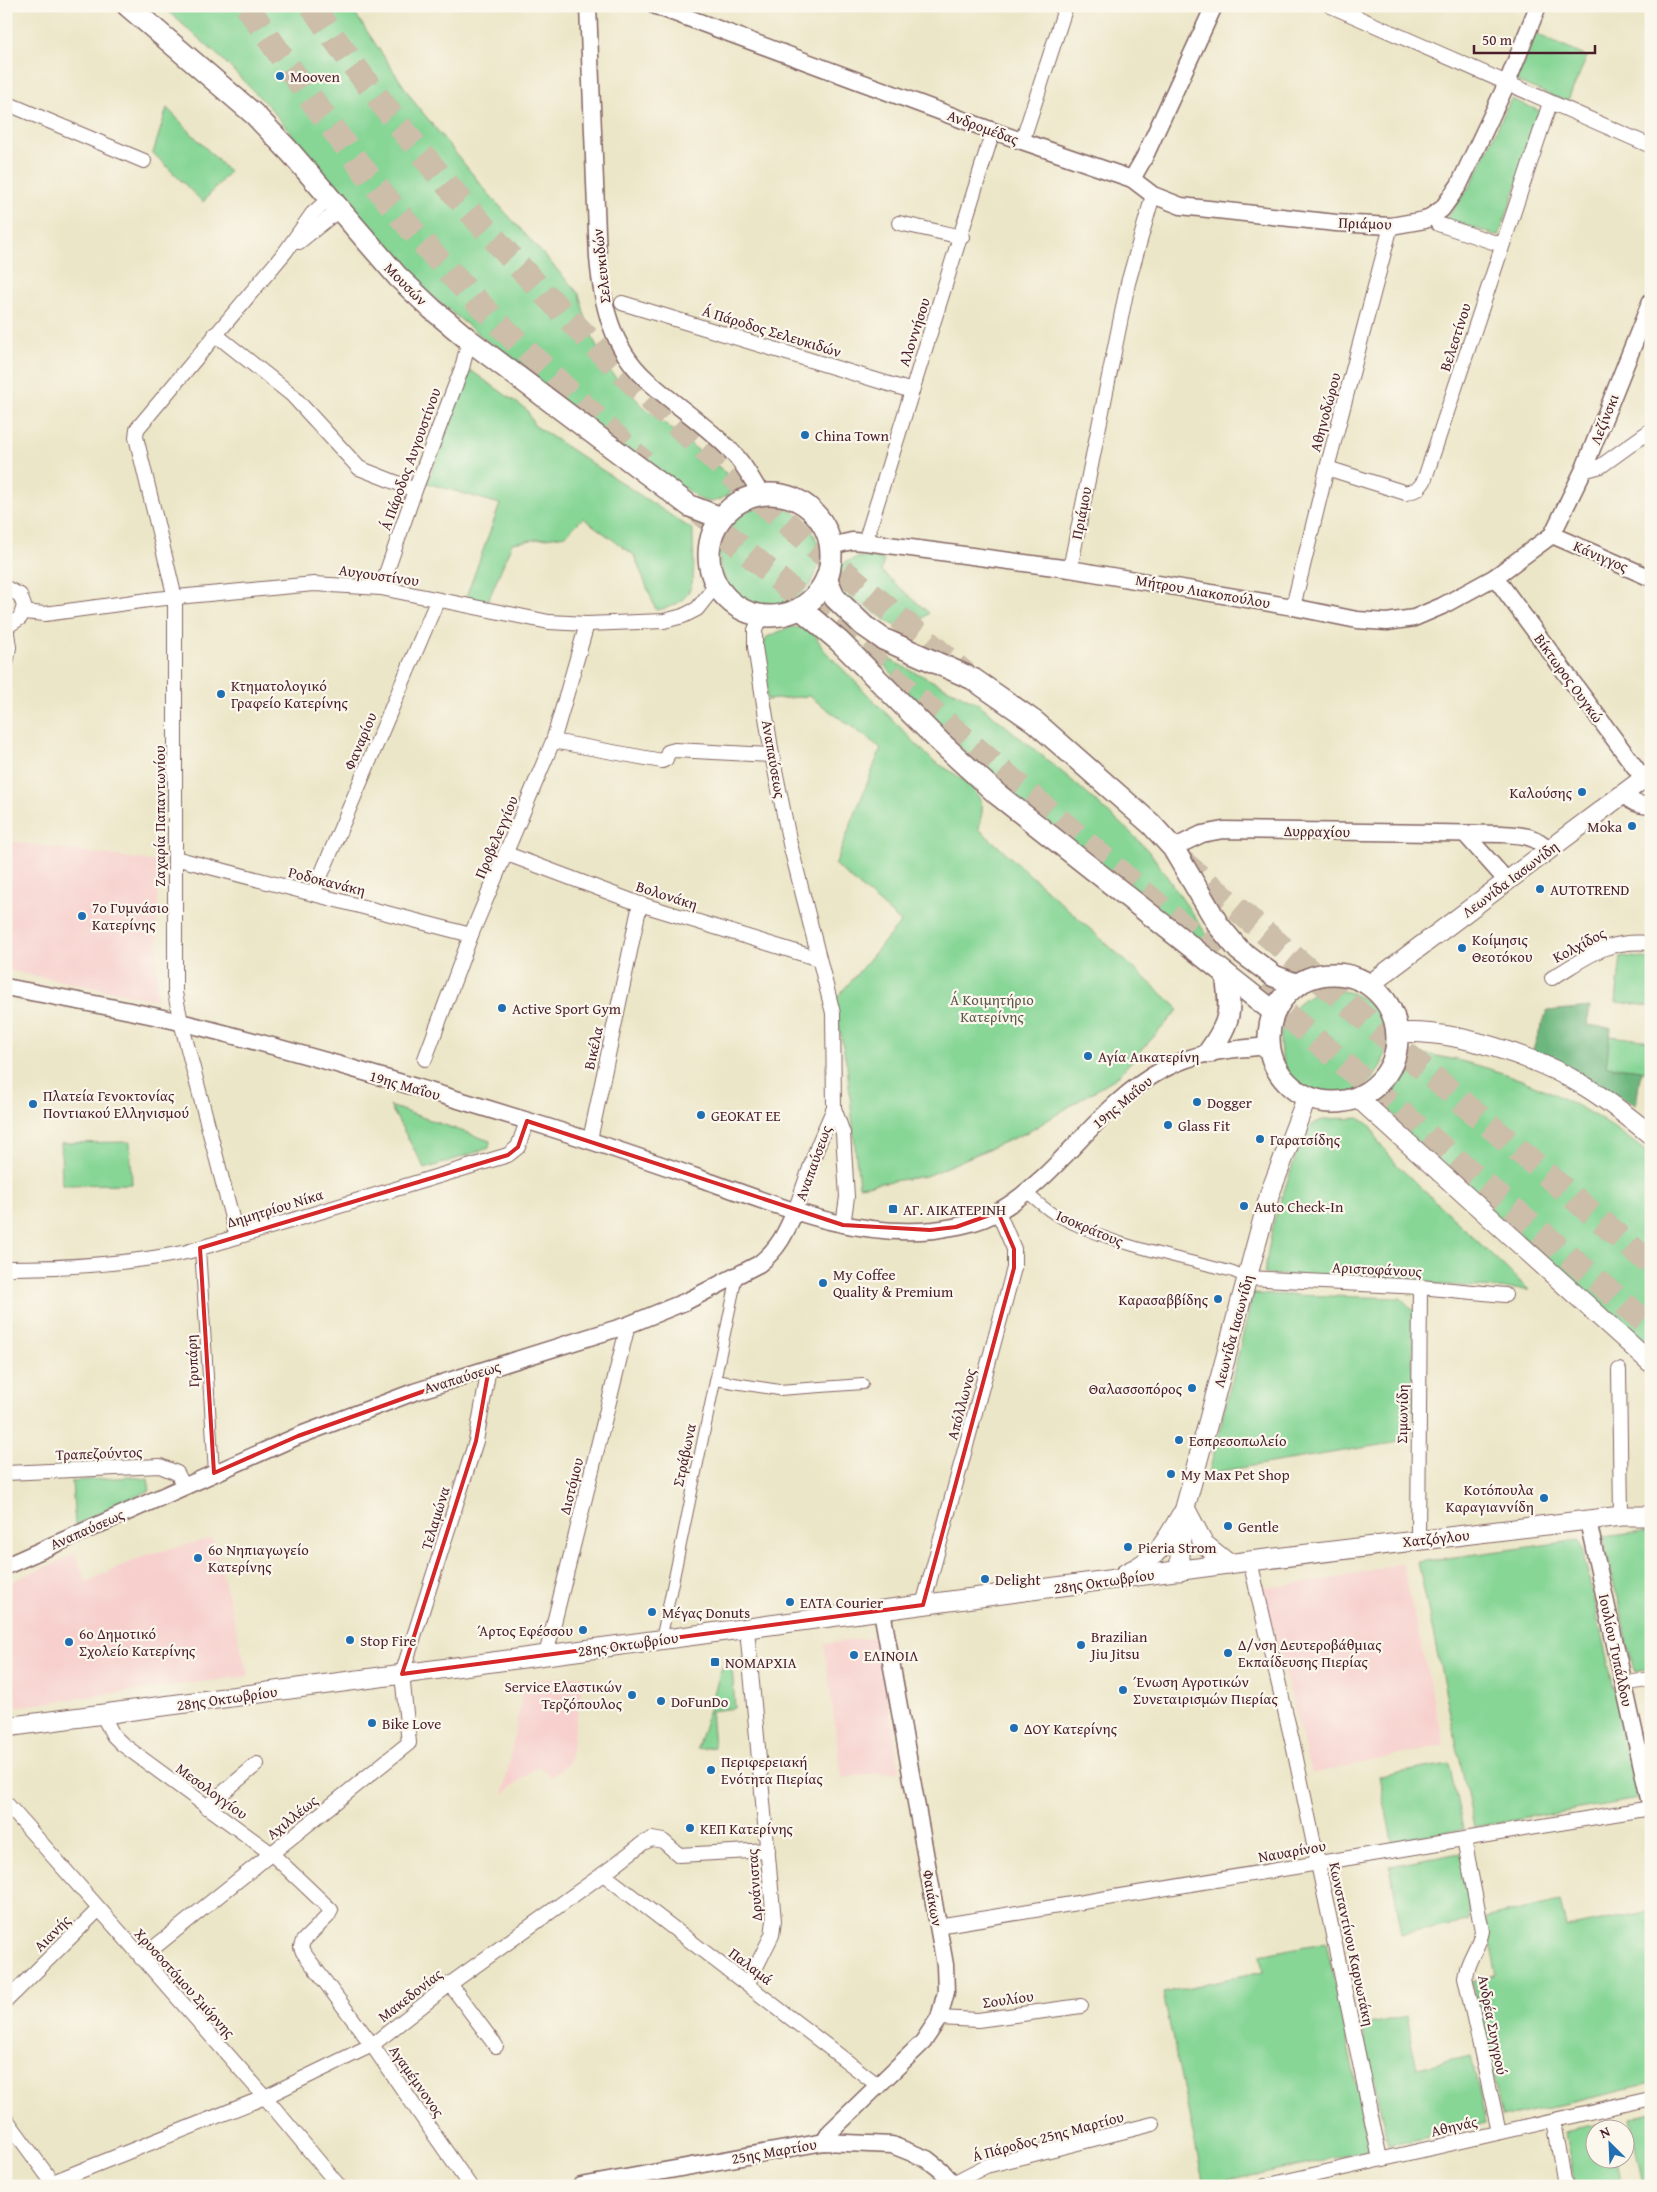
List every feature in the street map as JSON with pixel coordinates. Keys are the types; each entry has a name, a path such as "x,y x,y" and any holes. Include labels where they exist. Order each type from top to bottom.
{"main road":[{"name":"Μουσών","path":"128,6 255,115 335,203 398,277 468,340 690,506 721,518"},
{"path":"761,494 785,495 807,505 823,523 831,546 832,563 826,580 816,596 801,608 782,616 761,616 734,606 724,596 710,572 709,550 714,530 721,518 732,506 746,498 761,494"},
{"path":"826,580 835,598 863,625 883,639 973,679 1036,722 1151,824 1173,848 1219,926 1240,950 1274,976 1298,985"},
{"path":"801,608 817,620 877,677 940,742 998,794 1274,1012"},
{"name":"Λεωνίδα Ιασωνίδη","path":"1369,985 1647,775"},
{"path":"1209,1052 1227,1022 1230,1006 1226,974"},
{"path":"1334,974 1352,977 1369,985 1384,998 1393,1015 1398,1033 1396,1054 1388,1072 1375,1087 1358,1098 1341,1102 1324,1102 1307,1097 1293,1089 1281,1077 1273,1062 1269,1046 1274,1012 1288,992 1315,977 1334,974"},
{"path":"1398,1033 1420,1032 1446,1036 1521,1056 1585,1086 1651,1135"},
{"name":"Λεωνίδα Ιασωνίδη","path":"1180,1571 1180,1547 1185,1508 1270,1193 1307,1097"},
{"path":"1358,1098 1651,1363"},
{"path":"1185,1508 1204,1544 1228,1564"},
{"path":"1110,1580 1152,1559 1164,1545 1185,1508"},
{"name":"Χατζόγλου","path":"1250,1561 1621,1516 1651,1509"},
{"name":"Χατζόγλου","path":"1621,1516 1651,1516"},
{"name":"28ης Οκτωβρίου","path":"6,1727 1250,1561"}],"street":[{"name":"Σελευκιδών","path":"588,6 598,258 601,290 608,320 627,358 644,378 734,453 761,494"},
{"name":"Ανδρομέδας","path":"656,6 1022,142 1132,179"},
{"path":"1022,142 1066,6"},
{"path":"1132,179 1144,158 1214,6"},
{"path":"1331,6 1651,146"},
{"name":"Πριάμου","path":"1132,179 1153,195 1181,206 1336,223 1391,226 1425,220 1442,209 1459,185 1507,83 1538,6"},
{"name":"Βελεστίνου","path":"1327,468 1406,493 1418,489 1421,485 1550,103"},
{"path":"6,104 144,161"},
{"name":"Αλοννήσου","path":"865,542 962,237 993,131"},
{"name":"Πριάμου","path":"1070,569 1128,283 1153,195"},
{"path":"335,203 286,251 214,334 292,395 359,468 415,490"},
{"path":"1433,215 1438,224 1502,245"},
{"path":"899,223 962,237"},
{"name":"Αθηνοδώρου","path":"1293,607 1327,468 1391,226"},
{"name":"Λεζίνσκι","path":"1552,535 1583,471 1651,301"},
{"name":"Α΄ Πάροδος Σελευκιδών","path":"622,303 912,391"},
{"name":"Ζαχαρία Παπαντωνίου","path":"214,334 137,429 136,437 175,598 175,993 237,1237"},
{"name":"Α΄ Πάροδος Αυγουστίνου","path":"381,588 415,490 462,368 468,340"},
{"path":"1583,471 1601,466 1651,430"},
{"name":"Μήτρου Λιακοπούλου","path":"831,546 852,541 865,542 1070,569 1293,607 1357,620 1387,622 1414,618 1442,606 1495,577 1552,535"},
{"name":"Κάνιγγος","path":"1552,535 1651,578"},
{"name":"Βίκτωρος Ουγκώ","path":"1495,577 1647,775"},
{"name":"Αυγουστίνου","path":"23,612 45,614 314,584 381,588 437,601 550,622 587,624 664,621 683,616 697,609 716,584"},
{"path":"6,588 20,596 23,612 17,622 6,626 9,647 6,664"},
{"name":"Φαναρίου","path":"313,894 437,601"},
{"name":"Αναπαύσεως","path":"761,616 755,630 755,647 772,754 790,844 832,1013 834,1108 843,1134 847,1197 842,1225"},
{"name":"Προβελεγγίου","path":"425,1059 472,934 553,741 587,624"},
{"path":"553,741 662,761 666,759 668,752 675,750 772,754"},
{"path":"1624,793 1629,801 1638,805 1651,806"},
{"name":"Δυρραχίου","path":"1173,848 1202,834 1223,830 1530,836 1541,841 1549,850"},
{"path":"1465,834 1507,881"},
{"name":"Βολονάκη","path":"507,854 640,904 819,959"},
{"name":"Ροδοκανάκη","path":"175,858 472,934"},
{"name":"Βικέλα","path":"590,1140 640,904"},
{"name":"Κολχίδος","path":"1552,978 1614,944 1632,942 1651,943"},
{"name":"19ης Μαΐου","path":"6,987 181,1022 330,1063 590,1140 795,1211"},
{"name":"19ης Μαΐου","path":"1026,1192 1120,1100 1150,1076 1167,1067 1209,1052 1269,1046"},
{"name":"Αναπαύσεως","path":"6,1566 298,1436 414,1392 628,1325 687,1301 737,1276 769,1256 782,1241 834,1108"},
{"name":"Δημητρίου Νίκα","path":"6,1268 65,1268 140,1261 200,1248 508,1155 518,1147 527,1120"},
{"path":"795,1211 842,1225 875,1230 930,1230 956,1227 998,1212 1026,1192"},
{"name":"Ισοκράτους","path":"1026,1192 1056,1215 1086,1229 1131,1245 1233,1272 1247,1278"},
{"name":"Απόλλωνος","path":"923,1605 1014,1268 1014,1249 998,1212"},
{"name":"Γρυπάρη","path":"200,1248 214,1473"},
{"name":"Στράβωνα","path":"661,1640 737,1276"},
{"name":"Αριστοφάνους","path":"1247,1278 1420,1287 1504,1295"},
{"name":"Σιμωνίδη","path":"1418,1540 1420,1287"},
{"name":"Διστόμου","path":"546,1655 628,1325"},
{"name":"Τελαμώνα","path":"402,1674 476,1441 489,1368"},
{"path":"1619,1370 1621,1516"},
{"path":"715,1380 779,1390 863,1384"},
{"name":"Τραπεζούντος","path":"6,1473 160,1466 177,1473 184,1486"},
{"name":"Ιουλίου Τυπάλδου","path":"1588,1520 1651,1808"},
{"name":"Κωνσταντίνου Καρυωτάκη","path":"1250,1561 1318,1863 1380,2159"},
{"name":"Φαιάκων","path":"824,2142 830,2132 923,2042 939,2018 946,1992 945,1965 882,1611"},
{"name":"Δρυάνιστας","path":"746,1629 774,1921 772,1935 748,1984"},
{"name":"Αχιλλέως","path":"141,1958 409,1742 402,1674"},
{"path":"1624,1684 1651,1679"},
{"name":"Μεσολογγίου","path":"102,1714 113,1735 122,1744 272,1854 331,1910 328,1916 303,1941 301,1946"},
{"path":"206,1807 257,1764"},
{"name":"Χρυσοστόμου Σμύρνης","path":"6,1803 264,2097 339,2186"},
{"name":"Ναυαρίνου","path":"938,1926 1651,1808"},
{"name":"Ανδρέα Συγγρού","path":"1464,1839 1482,1931 1480,1942 1467,1964 1465,1977 1498,2132"},
{"name":"Μακεδονίας","path":"54,2184 264,2097 372,2045 450,1984 603,1874 643,1842 652,1840 663,1841 679,1855 768,1850"},
{"name":"Παλαμά","path":"603,1874 878,2086"},
{"name":"Αιανής","path":"6,2001 98,1910"},
{"name":"Αγαμέμνονος","path":"301,1946 470,2186"},
{"path":"450,1984 496,2046"},
{"name":"Σουλίου","path":"939,2018 978,2020 1081,2006"},
{"name":"Αθηνάς","path":"1265,2186 1651,2098"},
{"path":"6,2119 54,2184"},
{"path":"1554,2121 1565,2186"},
{"name":"Α΄ Πάροδος 25ης Μαρτίου","path":"954,2184 986,2166 1153,2124"},
{"name":"25ης Μαρτίου","path":"581,2186 824,2142 892,2145 927,2159 954,2184"}],"highlighted area":[{"path":"527,1121 843,1225 930,1230 956,1227 998,1212 1014,1249 1014,1268 923,1605 402,1674 476,1441 489,1368 298,1436 214,1473 200,1248 508,1155 518,1147"}],"shaded area":[{"name":"7ο Γυμνάσιο Κατερίνης","path":"6,841 158,862 157,1000 6,970"},
{"path":"213,1538 248,1676 6,1708 6,1584 75,1554 86,1582 146,1555"},
{"path":"1402,1563 1444,1745 1311,1774 1263,1588 1337,1578"},
{"path":"877,1637 900,1771 842,1778 824,1644"},
{"path":"584,1675 569,1762 552,1777 538,1766 503,1794 525,1681"}],"green space":[{"path":"162,6 350,6 415,103 487,192 579,294 588,327 603,361 615,377 643,406 725,472 731,486 729,494 712,502 701,500 659,469 605,436 434,298 388,252 272,110 221,58"},
{"path":"1536,34 1587,57 1567,102 1516,81"},
{"path":"1511,99 1542,112 1499,236 1446,219 1471,185"},
{"path":"167,108 229,172 203,202 153,153"},
{"path":"470,370 527,410 534,425 693,530 694,571 689,592 682,600 671,606 656,610 634,555 583,518 566,535 512,543 488,601 466,597 500,504 427,483"},
{"path":"769,506 779,507 797,514 811,528 818,546 818,566 811,584 797,598 779,605 769,606 759,605 741,598 727,584 720,566 719,556 720,546 727,528 741,514 759,507"},
{"path":"858,557 876,557 884,560 881,571 929,613 907,633 859,603 846,601 834,578 844,563"},
{"name":"Α΄ Κοιμητήριο Κατερίνης","path":"790,627 807,629 813,633 822,648 933,761 969,785 982,805 979,829 1179,1009 1117,1077 1030,1131 926,1176 859,1186 847,1066 834,1001 901,922 835,865 881,748 809,696 767,700 762,649 767,637"},
{"path":"884,657 979,704 1068,777 1132,834 1152,855 1209,938 1208,942 1203,942 1129,893 1093,866 943,732 881,661 880,659"},
{"path":"1621,956 1651,959 1651,1006 1616,1002"},
{"path":"1333,990 1353,994 1371,1005 1382,1023 1386,1043 1382,1063 1371,1081 1353,1092 1333,1096 1313,1092 1295,1081 1284,1063 1280,1043 1284,1023 1295,1005 1313,994"},
{"path":"1590,1007 1587,1025 1611,1028 1606,1066 1641,1070 1636,1105 1589,1079 1532,1052 1547,1011"},
{"path":"1610,1036 1651,1041 1651,1072 1606,1066"},
{"path":"1410,1052 1475,1065 1538,1087 1598,1118 1651,1156 1651,1352 1414,1141 1396,1116 1383,1104 1400,1080"},
{"path":"390,1106 490,1141 489,1148 425,1169"},
{"path":"1359,1118 1372,1127 1378,1141 1397,1165 1529,1290 1264,1274 1273,1224 1302,1138 1307,1130 1319,1121"},
{"path":"130,1142 132,1184 62,1185 61,1143"},
{"path":"1253,1294 1401,1298 1414,1311 1411,1440 1209,1473"},
{"path":"129,1477 148,1479 150,1490 75,1525 72,1481"},
{"path":"1651,1531 1651,1668 1634,1671 1603,1537"},
{"path":"1580,1540 1639,1799 1474,1827 1418,1562"},
{"path":"732,1666 735,1708 711,1711 714,1747 697,1749 722,1667"},
{"path":"1449,1764 1463,1829 1392,1841 1379,1776"},
{"path":"1460,1853 1471,1910 1468,1922 1402,1934 1390,1866"},
{"path":"1560,1901 1566,1928 1651,1911 1651,2084 1502,2118 1472,1982 1497,1975 1485,1918"},
{"path":"1326,1942 1370,2150 1204,2186 1163,1993 1263,1971 1260,1955"},
{"path":"1406,2016 1417,2068 1471,2056 1486,2123 1388,2145 1362,2026"},
{"path":"1651,2113 1651,2184 1643,2186 1634,2139 1634,2120 1630,2120 1630,2118"},
{"path":"1584,2128 1584,2170 1618,2170 1621,2186 1575,2186 1565,2132"}],"tunnel":[{"path":"247,6 340,138 414,233 514,339 643,462"},
{"path":"312,6 353,65 441,177 487,231 584,335 721,465 965,674"},
{"path":"693,506 1221,959"},
{"path":"1180,860 1651,1264"},
{"path":"1259,991 1651,1327"}],"place":[{"name":"Mooven","path":"280,76"},
{"name":"China Town","path":"805,435"},
{"name":"Κτηματολογικό Γραφείο Κατερίνης","path":"221,694"},
{"name":"Καλούσης","path":"1582,792"},
{"name":"Moka","path":"1632,826"},
{"name":"AUTOTREND","path":"1540,889"},
{"name":"7ο Γυμνάσιο Κατερίνης","path":"82,916"},
{"name":"Κοίμησις Θεοτόκου","path":"1462,948"},
{"name":"Active Sport Gym","path":"502,1008"},
{"name":"Αγία Αικατερίνη","path":"1088,1056"},
{"name":"Dogger","path":"1197,1102"},
{"name":"Πλατεία Γενοκτονίας Ποντιακού Ελληνισμού","path":"33,1104"},
{"name":"GEOKAT EE","path":"701,1115"},
{"name":"Glass Fit","path":"1168,1125"},
{"name":"Γαρατσίδης","path":"1260,1139"},
{"name":"Auto Check-In","path":"1244,1206"},
{"name":"ΑΓ. ΑΙΚΑΤΕΡΙΝΗ","path":"893,1209"},
{"name":"My Coffee Quality & Premium","path":"823,1283"},
{"name":"Καρασαββίδης","path":"1218,1299"},
{"name":"Θαλασσοπόρος","path":"1192,1388"},
{"name":"Εσπρεσοπωλείο","path":"1179,1440"},
{"name":"My Max Pet Shop","path":"1171,1474"},
{"name":"Κοτόπουλα Καραγιαννίδη","path":"1544,1498"},
{"name":"Gentle","path":"1228,1526"},
{"name":"Pieria Strom","path":"1128,1547"},
{"name":"6ο Νηπιαγωγείο Κατερίνης","path":"198,1558"},
{"name":"Delight","path":"985,1579"},
{"name":"ΕΛΤΑ Courier","path":"790,1602"},
{"name":"Μέγας Donuts","path":"652,1612"},
{"name":"Άρτος Εφέσσου","path":"583,1630"},
{"name":"Stop Fire","path":"350,1640"},
{"name":"6ο Δημοτικό Σχολείο Κατερίνης","path":"69,1642"},
{"name":"Brazilian Jiu Jitsu","path":"1081,1645"},
{"name":"Δ/νση Δευτεροβάθμιας Εκπαίδευσης Πιερίας","path":"1228,1653"},
{"name":"ΕΛΙΝΟΙΛ","path":"854,1655"},
{"name":"ΝΟΜΑΡΧΙΑ","path":"715,1662"},
{"name":"Ένωση Αγροτικών Συνεταιρισμών Πιερίας","path":"1123,1690"},
{"name":"Service Ελαστικών Τερζόπουλος","path":"632,1695"},
{"name":"DoFunDo","path":"661,1701"},
{"name":"Bike Love","path":"372,1723"},
{"name":"ΔΟΥ Κατερίνης","path":"1014,1728"},
{"name":"Περιφερειακή Ενότητα Πιερίας","path":"711,1770"},
{"name":"ΚΕΠ Κατερίνης","path":"690,1828"}]}
